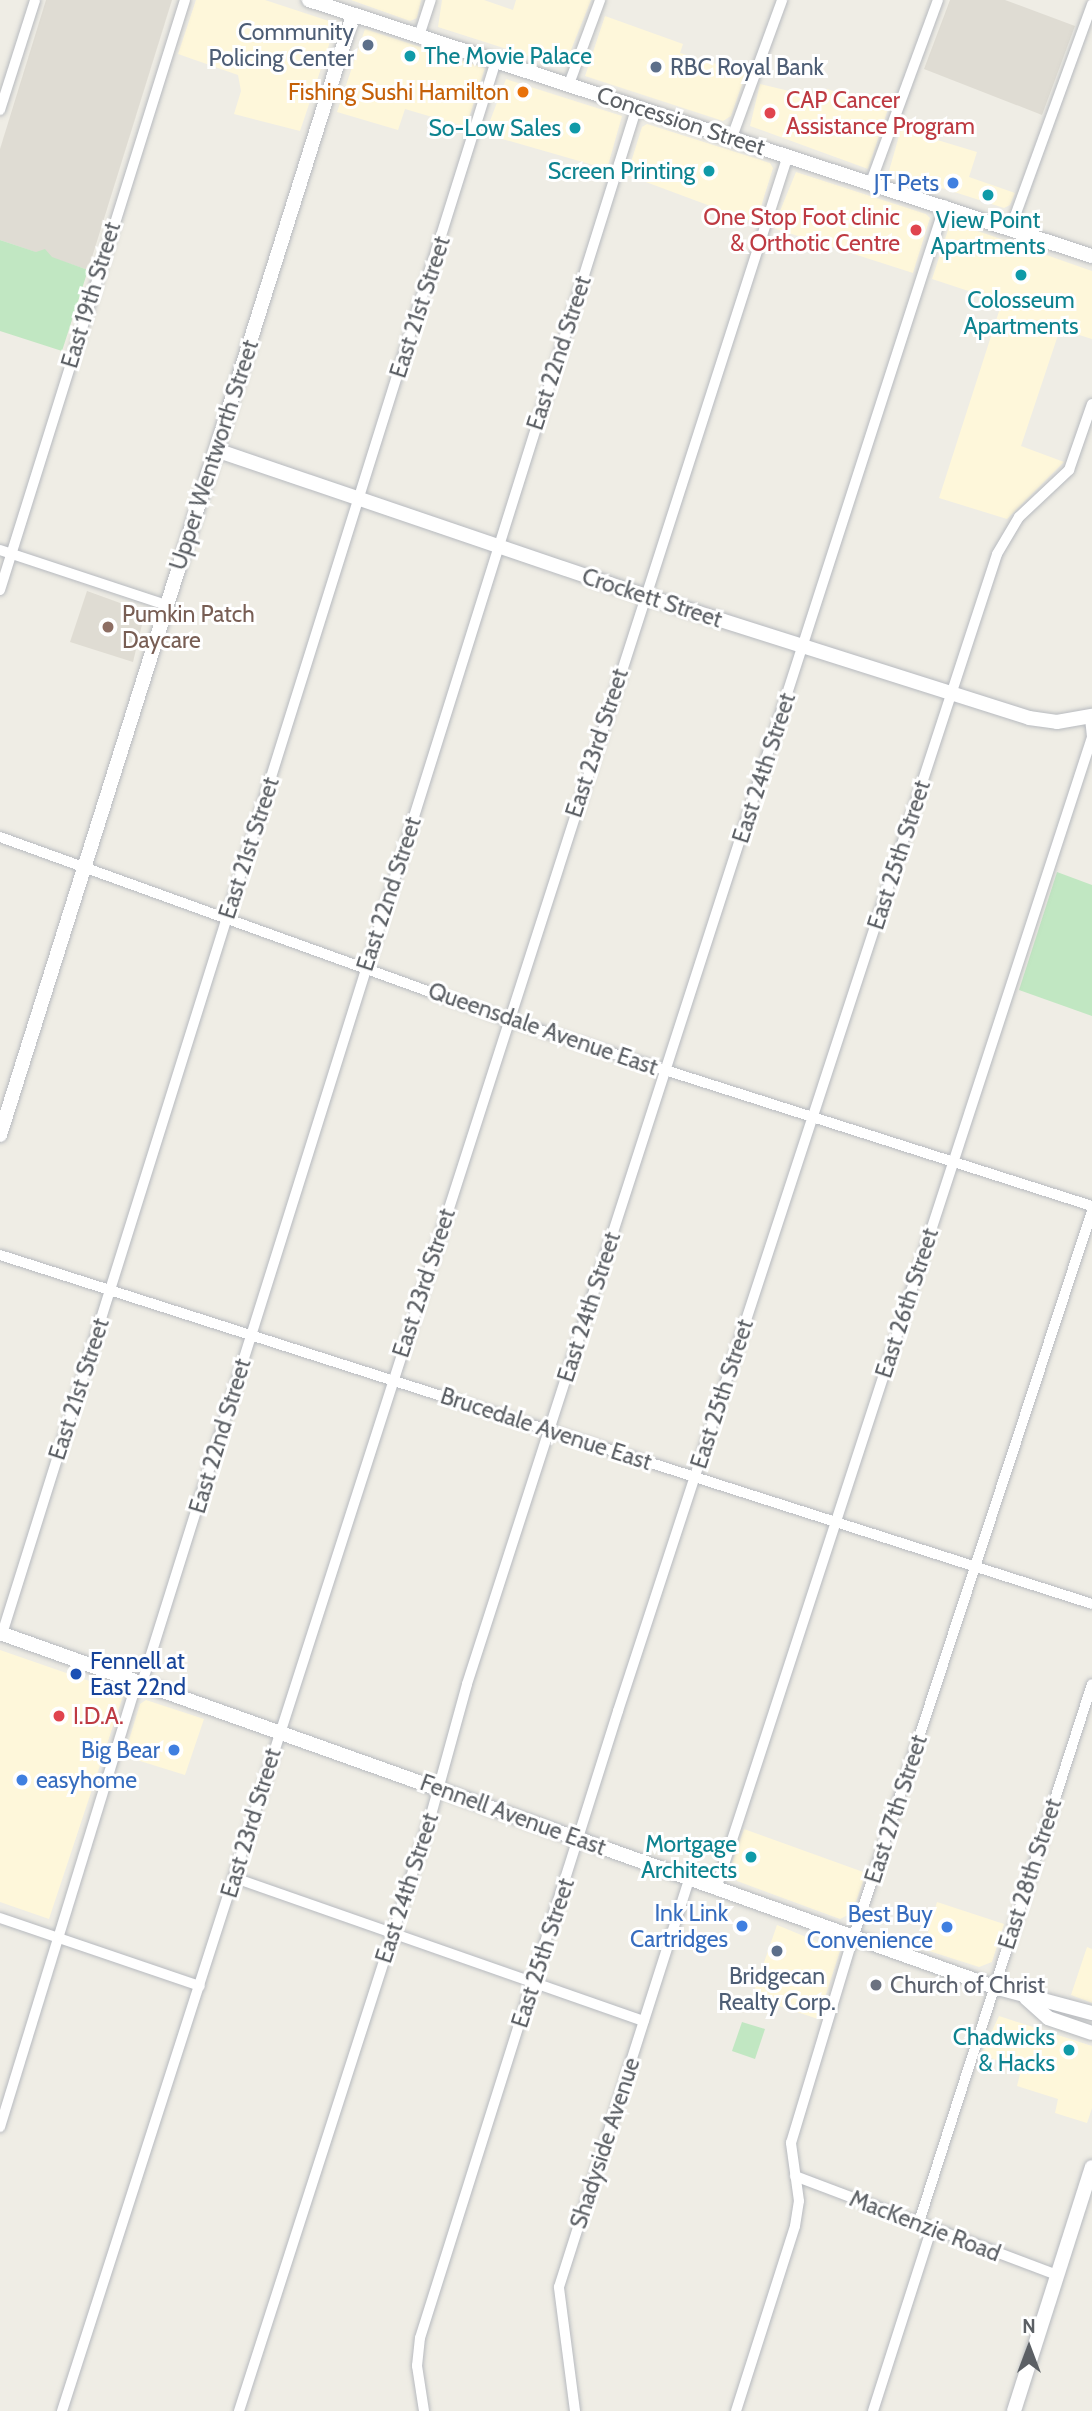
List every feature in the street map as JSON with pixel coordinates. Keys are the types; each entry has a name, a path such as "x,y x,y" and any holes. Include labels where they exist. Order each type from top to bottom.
{"main road":[{"name":"Concession Street","path":"309,0 944,205 1092,256"},
{"name":"Upper Wentworth Street","path":"0,1135 353,15"},
{"name":"Crockett Street","path":"216,450 645,596 951,693 1048,722 1091,716"},
{"name":"Fennell Avenue East","path":"1,1634 280,1731 993,1987 1026,1998 1055,2000 1092,2013"},
{"name":"Fennell Avenue East","path":"1026,1998 1048,2018 1092,2033"},
{"path":"1014,2411 1057,2275 1087,2200 1092,2167"}],"street":[{"path":"0,110 35,0"},
{"name":"East 19th Street","path":"0,590 185,0"},
{"path":"419,36 431,0"},
{"path":"569,84 600,0"},
{"path":"732,137 782,0"},
{"path":"872,182 938,0"},
{"path":"1011,227 1092,4"},
{"name":"East 21st Street","path":"1,1634 496,61"},
{"name":"East 22nd Street","path":"0,2127 139,1682 252,1335 637,106"},
{"name":"East 23rd Street","path":"62,2411 788,155"},
{"name":"East 24th Street","path":"243,2410 549,1431 944,205"},
{"name":"East 25th Street","path":"424,2411 417,2366 420,2338 694,1477 951,693 1005,535 1069,470 1092,404"},
{"path":"0,550 166,605"},
{"name":"East 26th Street","path":"716,1889 1092,737 1091,716"},
{"name":"Queensdale Avenue East","path":"0,837 508,1020 1092,1209"},
{"name":"East 27th Street","path":"736,2411 795,2226 799,2201 791,2143 853,1938 1092,1209"},
{"name":"Brucedale Avenue East","path":"0,1255 1092,1604"},
{"name":"East 28th Street","path":"918,2225 1092,1684"},
{"path":"235,1878 644,2021"},
{"name":"Shadyside Avenue","path":"575,2411 559,2287 689,1879"},
{"path":"0,1918 200,1986"},
{"name":"MacKenzie Road","path":"795,2176 931,2230 1057,2275"},
{"path":"873,2411 931,2230"}],"shaded area":[{"path":"46,0 172,0 88,270 0,240 0,149"},
{"path":"196,0 265,0 332,22 335,27 300,131 234,114 241,91 238,75 178,54"},
{"path":"351,0 421,0 417,18 410,21"},
{"path":"442,0 484,0 513,10 516,0 591,0 567,60 560,66 438,27"},
{"path":"950,0 1005,0 1075,26 1042,115 924,69"},
{"path":"605,16 683,44 680,53 746,73 731,116 723,121 585,76"},
{"path":"365,29 485,68 466,127 405,109 398,130 337,112"},
{"path":"506,79 622,116 607,169 485,134"},
{"path":"760,84 823,99 827,89 888,109 868,169 750,126"},
{"path":"647,124 770,163 773,168 756,223 627,175 642,127"},
{"path":"901,129 977,152 969,177 1015,193 1010,205 1004,208 889,171"},
{"path":"796,172 926,214 930,218 913,273 773,228"},
{"path":"955,223 1092,271 1092,339 1060,329 1021,446 1064,462 1007,519 939,498 1002,302 932,279 949,227"},
{"name":"Pumkin Patch Daycare","path":"87,591 145,612 133,662 70,642"},
{"path":"0,1650 124,1693 49,1919 0,1902"},
{"path":"146,1700 204,1719 185,1775 124,1756 140,1704"},
{"path":"744,1829 866,1873 852,1913 840,1919 737,1881 730,1868"},
{"path":"937,1902 1004,1924 992,1962 979,1967 923,1949"},
{"path":"777,1925 840,1951 818,2019 752,1997"},
{"path":"1087,1947 1092,1949 1092,2003 1071,1995"},
{"path":"999,2016 1092,2046 1092,2108 1087,2123 1055,2113 1058,2099 1017,2086 1021,2070 981,2054"}],"green space":[{"path":"0,240 36,252 45,249 52,257 88,270 62,351 0,331"},
{"path":"1057,872 1092,885 1092,1016 1019,990"},
{"path":"742,2022 765,2029 755,2059 732,2051"}],"place":[{"name":"Community Policing Center","path":"368,45"},
{"name":"The Movie Palace","path":"410,56"},
{"name":"RBC Royal Bank","path":"656,67"},
{"name":"Fishing Sushi Hamilton","path":"523,92"},
{"name":"CAP Cancer Assistance Program","path":"770,113"},
{"name":"So-Low Sales","path":"575,128"},
{"name":"Screen Printing","path":"709,171"},
{"name":"JT Pets","path":"953,183"},
{"name":"View Point Apartments","path":"988,195"},
{"name":"One Stop Foot clinic & Orthotic Centre","path":"916,230"},
{"name":"Colosseum Apartments","path":"1021,275"},
{"name":"Pumkin Patch Daycare","path":"108,627"},
{"name":"Fennell at East 22nd","path":"76,1674"},
{"name":"I.D.A.","path":"59,1716"},
{"name":"Big Bear","path":"174,1750"},
{"name":"easyhome","path":"22,1780"},
{"name":"Mortgage Architects","path":"751,1857"},
{"name":"Ink Link Cartridges","path":"742,1926"},
{"name":"Best Buy Convenience","path":"947,1927"},
{"name":"Bridgecan Realty Corp.","path":"777,1951"},
{"name":"Church of Christ","path":"876,1985"},
{"name":"Chadwicks & Hacks","path":"1069,2050"}]}
